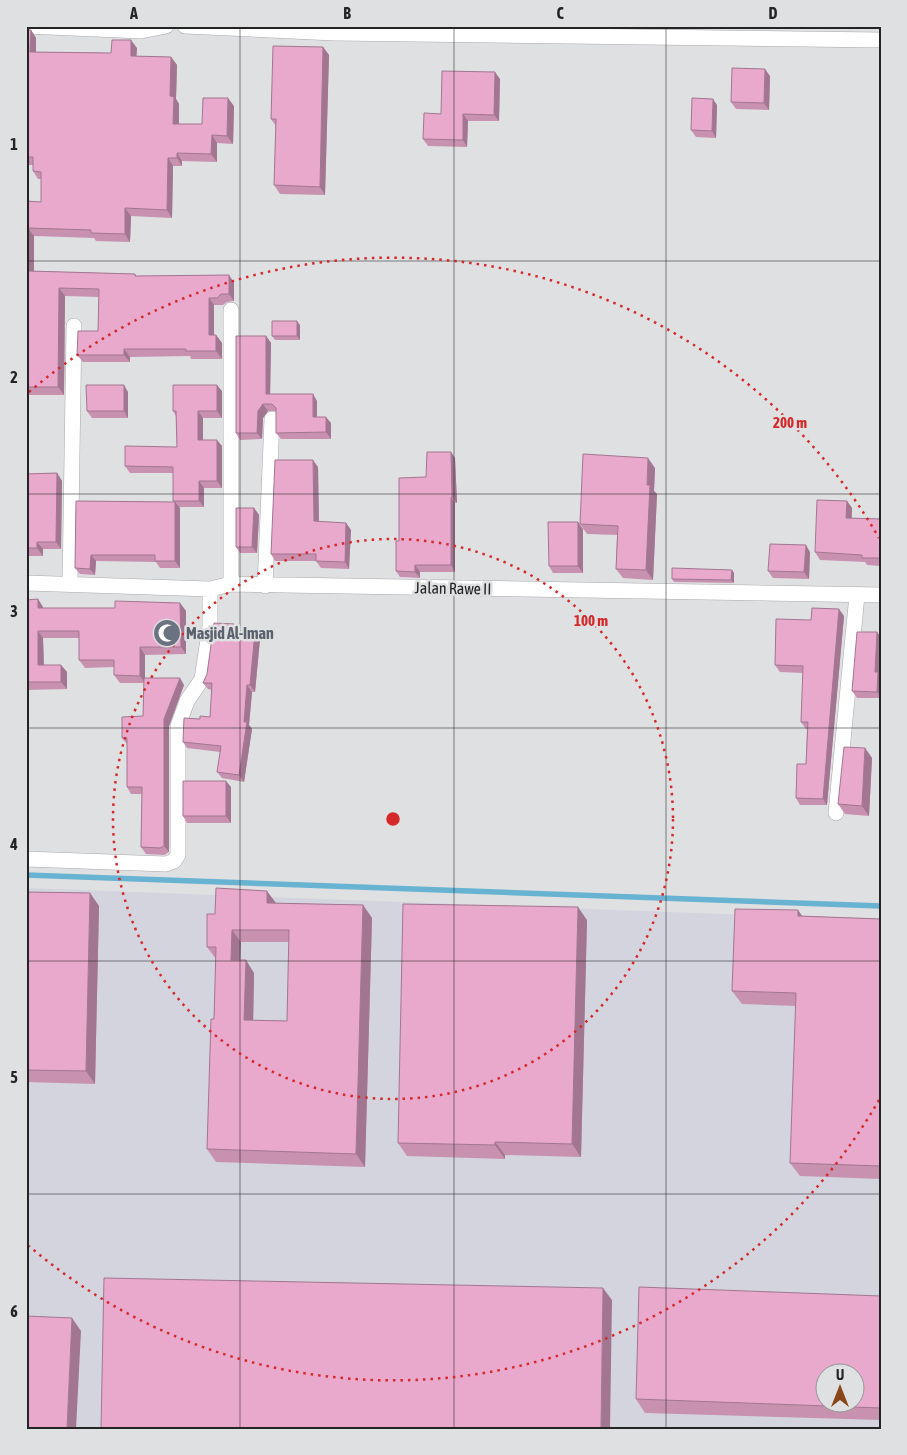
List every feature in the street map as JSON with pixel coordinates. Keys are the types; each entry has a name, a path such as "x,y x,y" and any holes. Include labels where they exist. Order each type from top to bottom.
{"street":[{"path":"26,26 141,31 166,26"},
{"path":"185,26 334,33 804,32 881,40"},
{"path":"231,310 231,584"},
{"path":"70,584 74,326"},
{"path":"265,586 272,419"},
{"name":"Jalan Rawe II","path":"26,582 210,589 231,584 881,595"},
{"path":"26,860 166,864 174,861 178,855 178,726 187,701 202,679 210,626 210,589"},
{"path":"836,813 858,595"}],"shaded area":[{"path":"26,888 881,920 881,1429 26,1429"}],"building":[{"path":"26,30 31,30 30,52 111,53 112,40 131,40 131,56 171,57 170,96 174,97 173,124 202,124 203,98 228,98 227,136 212,135 211,154 177,153 177,158 168,158 167,210 125,208 125,234 91,233 91,230 28,228 28,271 135,274 135,276 229,275 229,294 221,294 217,298 209,298 209,335 216,335 216,351 124,349 124,355 77,355 78,331 98,331 99,289 59,288 58,387 26,387 26,201 41,202 41,172 33,171 33,157 26,157"},
{"path":"273,46 323,47 320,187 274,185 276,119 271,119"},
{"path":"732,68 765,69 764,103 731,102"},
{"path":"442,71 495,72 494,115 463,114 463,140 423,139 424,113 441,114"},
{"path":"692,98 713,99 712,131 691,130"},
{"path":"272,321 297,321 297,336 272,336"},
{"path":"236,336 266,336 266,394 313,394 313,417 326,417 326,432 276,433 276,408 272,404 263,404 258,411 257,433 236,433"},
{"path":"86,385 124,385 124,411 87,411"},
{"path":"173,385 217,385 217,411 198,411 198,440 217,440 217,481 199,481 199,501 173,501 173,467 125,466 125,446 177,447 176,411 173,411"},
{"path":"427,452 451,452 451,565 415,565 415,572 396,571 396,541 399,541 399,478 426,477"},
{"path":"583,454 648,458 647,485 650,485 646,570 616,569 618,526 580,524"},
{"path":"275,460 313,460 314,521 346,523 345,562 316,561 316,554 271,554"},
{"path":"57,473 56,542 37,542 37,548 26,548 26,474"},
{"path":"817,500 847,501 846,518 881,519 881,558 862,558 862,555 815,552"},
{"path":"76,501 175,502 175,561 155,561 155,555 91,555 90,569 75,568"},
{"path":"236,508 254,508 252,547 236,547"},
{"path":"548,522 578,522 578,566 549,566"},
{"path":"770,544 806,545 804,572 768,571"},
{"path":"672,568 732,570 731,580 672,579"},
{"path":"38,599 38,608 115,608 115,601 180,603 181,647 140,647 140,676 114,675 114,660 79,660 79,631 38,631 38,665 61,665 61,682 26,682 26,600"},
{"path":"812,608 839,609 823,799 796,798 797,764 806,764 808,722 801,722 803,666 775,665 776,619 811,620"},
{"path":"214,623 234,624 234,630 255,632 250,685 247,685 244,722 247,722 239,775 217,772 221,746 183,742 184,718 200,719 200,716 210,717 212,683 203,683 207,674"},
{"path":"857,632 877,632 875,672 878,672 877,692 852,691"},
{"path":"144,678 180,678 164,719 164,846 160,848 141,847 142,787 127,787 127,738 122,738 122,717 143,716"},
{"path":"844,747 865,748 862,806 838,804"},
{"path":"183,781 226,781 226,816 183,816"},
{"path":"216,888 267,891 267,903 363,905 356,1154 207,1149 211,1019 214,1019 216,947 207,947 207,914 215,914","holes":["232,930 289,930 287,1021 244,1020 246,960 231,960"]},
{"path":"26,892 90,893 86,1071 26,1070"},
{"path":"403,904 578,907 572,1144 495,1142 495,1145 398,1143"},
{"path":"735,909 798,910 798,916 881,919 881,1166 790,1163 796,993 732,991"},
{"path":"104,1278 603,1288 601,1429 101,1429"},
{"path":"639,1287 881,1296 881,1408 864,1407 864,1362 814,1362 814,1406 636,1399"},
{"path":"26,1316 72,1318 67,1429 26,1429"}],"waterway":[{"path":"26,875 881,906"}],"place":[{"name":"Masjid Al-Iman","path":"167,633"}]}
